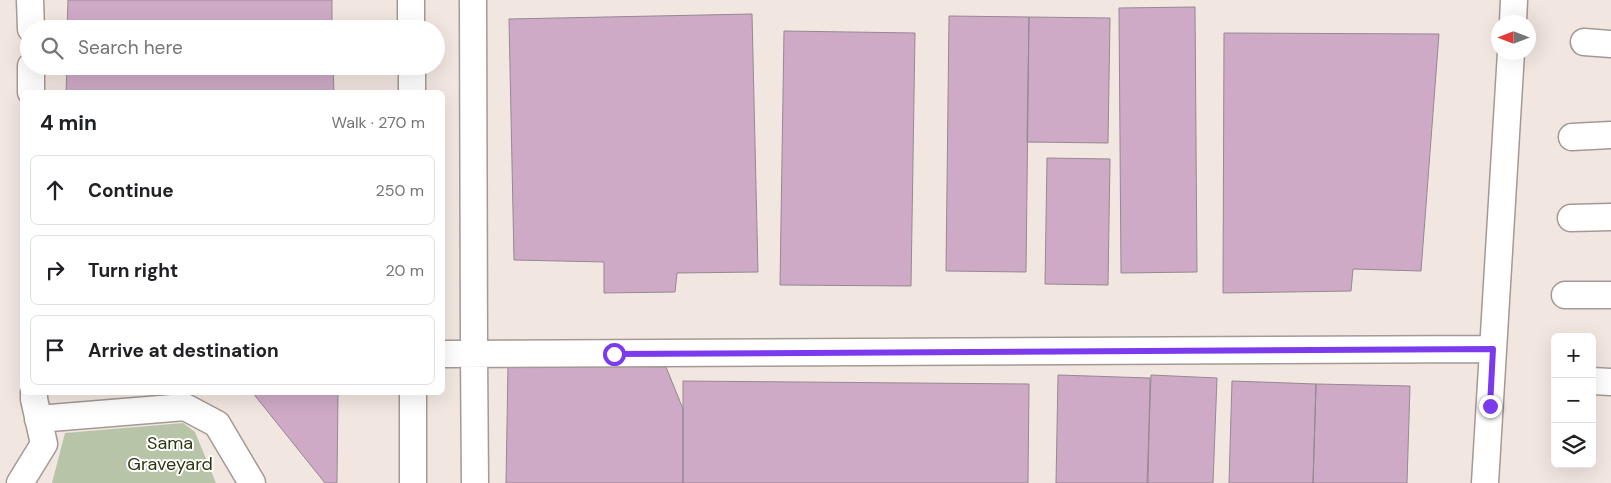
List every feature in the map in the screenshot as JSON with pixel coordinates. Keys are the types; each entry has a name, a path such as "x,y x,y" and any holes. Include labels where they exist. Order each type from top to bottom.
{"street":[{"path":"30,0 30,20"},
{"path":"411,0 411,20"},
{"path":"473,0 475,483"},
{"path":"1513,15 1514,0"},
{"path":"1584,42 1611,44"},
{"path":"1485,483 1511,60"},
{"path":"31,75 31,90"},
{"path":"412,75 412,90"},
{"path":"1572,137 1611,135"},
{"path":"1570,218 1611,217"},
{"path":"1565,295 1611,295"},
{"path":"445,354 1493,349"},
{"path":"1596,381 1611,382"},
{"path":"20,483 44,444 34,395"},
{"path":"413,395 413,483"},
{"path":"38,419 185,406 218,424 252,483"}],"green space":[{"name":"Sama Graveyard","path":"183,423 195,432 216,483 52,483 65,433"}],"building":[{"path":"68,0 332,0 332,20 67,20"},
{"path":"1195,7 1197,272 1121,273 1119,8"},
{"path":"752,14 758,272 677,273 675,292 604,293 604,262 514,260 509,19"},
{"path":"949,16 1029,17 1026,272 946,271"},
{"path":"1029,17 1110,18 1108,143 1027,142"},
{"path":"784,31 915,33 911,286 780,285"},
{"path":"1224,33 1439,34 1421,271 1353,269 1351,291 1223,293"},
{"path":"67,75 333,75 334,90 66,90"},
{"path":"1047,158 1110,159 1108,285 1045,284"},
{"path":"508,365 666,367 683,409 683,483 506,483"},
{"path":"1058,375 1150,378 1148,483 1056,483"},
{"path":"1151,375 1217,378 1213,483 1147,483"},
{"path":"683,381 1029,384 1028,483 683,483"},
{"path":"1232,381 1316,384 1313,483 1229,483"},
{"path":"1316,384 1410,386 1407,483 1313,483"},
{"path":"254,395 338,395 337,483 325,483"}],"route":[{"path":"614,354 1493,349 1490,406"}]}
